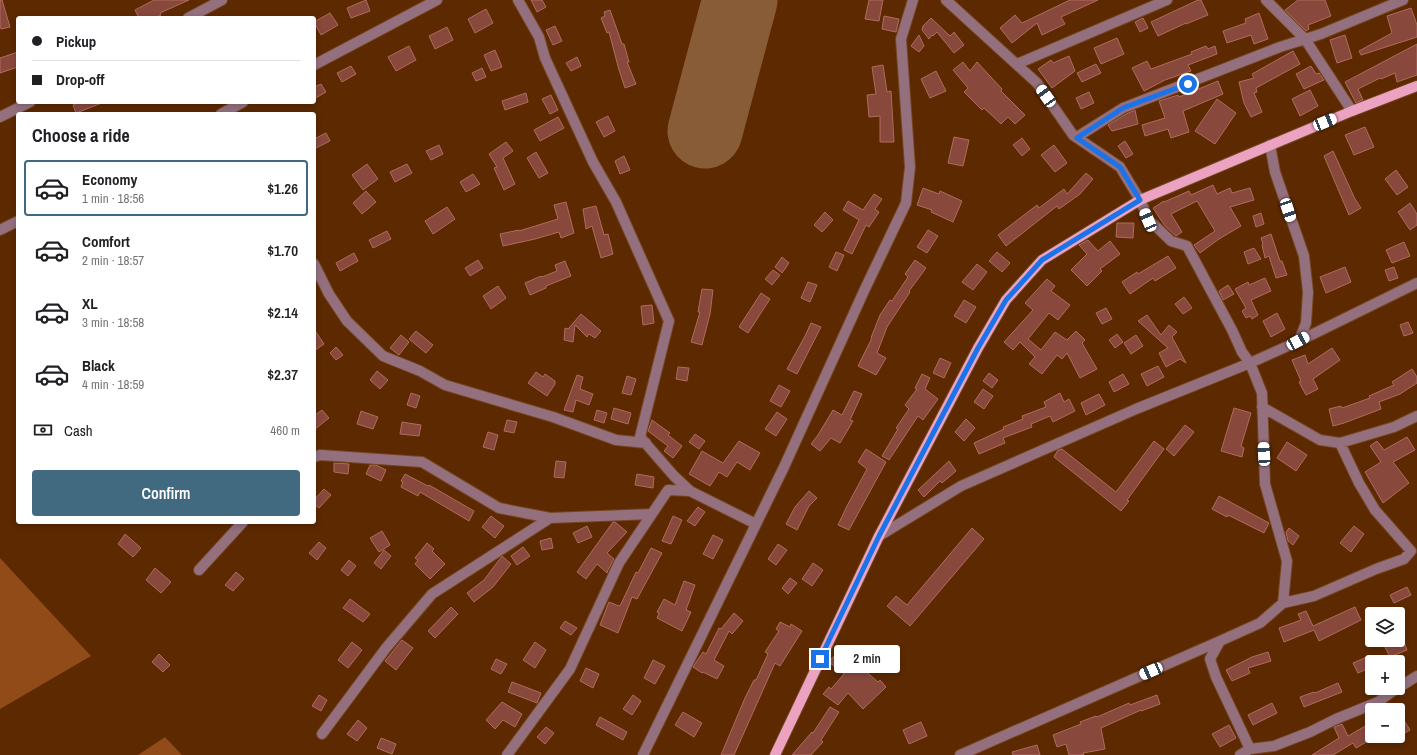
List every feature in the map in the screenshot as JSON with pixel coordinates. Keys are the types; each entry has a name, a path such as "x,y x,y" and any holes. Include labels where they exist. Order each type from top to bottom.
{"main road":[{"path":"775,755 879,536 978,348 1006,300 1042,260 1140,200 1352,111 1417,86"}],"street":[{"path":"192,16 222,0"},
{"path":"316,64 437,0"},
{"path":"518,0 539,37 545,58 593,162 616,202 669,321 640,437 674,476 690,491 756,524"},
{"path":"643,755 756,524 906,204 910,166 901,39 913,0"},
{"path":"946,0 1037,83 1073,135 1120,167 1140,200 1148,220 1170,241 1186,246 1232,330 1242,352 1250,363 1262,392 1265,484 1287,561 1283,603"},
{"path":"1017,64 1167,0"},
{"path":"1266,0 1305,39 1352,111"},
{"path":"1077,138 1123,108 1403,0"},
{"path":"0,116 26,104"},
{"path":"225,112 240,104"},
{"path":"1270,146 1275,172 1304,256 1308,292 1306,323 1298,341"},
{"path":"0,230 16,222"},
{"path":"316,268 329,294 347,321 383,356 420,371 445,385 553,417 616,440 646,443"},
{"path":"879,536 961,486 1136,409 1250,363 1417,283"},
{"path":"1262,407 1320,440 1340,443 1394,427 1417,416"},
{"path":"960,755 1260,623 1283,603 1314,596 1376,569 1404,559 1414,550 1375,510 1359,483 1340,443"},
{"path":"316,456 320,455 422,462 499,508 550,518 652,514"},
{"path":"507,755 570,668 619,564 668,490 690,491"},
{"path":"322,734 386,648 432,594 550,518"},
{"path":"199,570 241,524"},
{"path":"1220,641 1210,659 1216,677 1250,749"},
{"path":"1405,684 1417,676"},
{"path":"1240,755 1250,749 1274,746 1310,732 1336,719 1378,702 1388,695"}],"shaded area":[{"path":"0,558 91,656 0,709"},
{"path":"165,737 182,755 138,755"}],"building":[{"path":"2,0 10,27 1,29 0,1"},
{"path":"154,0 189,0 160,13 161,15 159,16 138,16 135,10"},
{"path":"366,0 370,11 351,18 347,8"},
{"path":"531,0 542,0 546,7 537,12"},
{"path":"869,0 883,0 879,21 865,19"},
{"path":"1070,0 1098,0 1061,17 1065,24 1042,35 1037,23 1012,43 1000,28 1015,15 1022,23"},
{"path":"1198,0 1201,0 1208,15 1158,36 1151,22"},
{"path":"1298,0 1325,0 1331,16 1308,25 1309,29 1306,31 1285,10"},
{"path":"1411,8 1417,25 1417,37 1361,55 1359,51 1392,33 1387,16"},
{"path":"486,9 493,23 475,33 468,19"},
{"path":"610,10 622,44 624,44 629,62 627,62 636,84 625,88 609,32 607,33 601,18 605,16 604,12"},
{"path":"330,13 338,25 321,35 316,26 316,21"},
{"path":"1259,13 1268,39 1254,44 1251,35 1227,43 1223,31 1246,23 1245,19"},
{"path":"884,16 899,19 896,32 882,29"},
{"path":"931,18 950,36 954,32 964,45 954,53 937,32 929,39 922,30 923,26"},
{"path":"1143,18 1148,28 1140,32 1135,22"},
{"path":"555,26 562,41 553,45 546,30"},
{"path":"447,27 453,40 435,49 429,36"},
{"path":"919,35 924,46 919,52 911,46"},
{"path":"1345,35 1352,58 1337,63 1330,40"},
{"path":"1117,38 1124,54 1101,64 1094,48"},
{"path":"1417,44 1417,75 1397,82 1395,73 1381,79 1380,78 1358,89 1363,100 1356,103 1345,82"},
{"path":"409,46 416,60 396,71 388,57"},
{"path":"1206,46 1208,49 1215,46 1217,54 1188,65 1191,71 1165,80 1144,91 1132,68 1147,61 1151,69 1192,54 1191,52"},
{"path":"495,50 502,67 491,71 484,55"},
{"path":"1293,51 1300,64 1256,88 1257,92 1254,93 1262,112 1251,117 1244,103 1239,82 1254,78 1252,74"},
{"path":"16,53 16,68 0,73 0,58"},
{"path":"1069,56 1075,71 1052,88 1038,69 1051,60 1053,63"},
{"path":"577,57 581,66 571,71 566,63"},
{"path":"963,62 970,71 977,62 1002,89 1001,91 1025,115 1015,124 1008,117 1001,124 984,108 982,110 964,92 968,88 953,70"},
{"path":"1096,64 1101,73 1082,82 1077,73"},
{"path":"883,65 887,92 891,91 894,142 880,142 880,116 869,117 867,95 876,94 872,67"},
{"path":"351,66 356,74 342,82 337,73"},
{"path":"1311,66 1316,74 1319,73 1324,80 1304,89 1296,74"},
{"path":"482,68 486,77 476,81 472,73"},
{"path":"936,71 946,91 930,98 921,79"},
{"path":"1218,81 1223,94 1183,111 1189,132 1171,138 1168,129 1145,136 1142,125 1165,118 1159,101 1178,95 1179,97"},
{"path":"321,84 326,92 316,98 316,86"},
{"path":"1310,90 1318,106 1300,116 1292,99"},
{"path":"1089,92 1094,103 1081,109 1076,98"},
{"path":"526,93 528,102 505,110 502,101"},
{"path":"551,95 558,110 550,114 542,99"},
{"path":"1217,99 1236,113 1215,144 1195,131"},
{"path":"99,104 79,112 76,112 73,105"},
{"path":"1135,110 1138,124 1112,131 1108,125"},
{"path":"608,116 615,131 604,137 596,122"},
{"path":"558,117 564,128 540,141 534,130"},
{"path":"1365,127 1374,147 1354,155 1345,135"},
{"path":"326,133 330,141 316,148 316,138"},
{"path":"954,137 969,140 963,166 948,163"},
{"path":"1022,138 1030,149 1022,156 1013,145"},
{"path":"1125,141 1133,154 1126,158 1118,146"},
{"path":"506,142 513,151 503,158 515,184 504,190 494,168 497,167 489,154"},
{"path":"439,145 443,154 431,160 426,151"},
{"path":"1054,145 1067,163 1055,172 1041,155"},
{"path":"1333,151 1355,199 1361,208 1349,215 1324,156"},
{"path":"536,152 548,173 539,178 527,158"},
{"path":"624,156 630,170 620,174 615,161"},
{"path":"367,164 378,179 363,190 352,175"},
{"path":"407,164 412,173 395,182 390,172"},
{"path":"1396,170 1408,187 1397,195 1385,179"},
{"path":"1086,173 1093,179 1080,194 1059,209 1057,206 1006,246 998,235 1037,205 1039,208 1064,189 1067,194"},
{"path":"473,174 480,184 466,192 460,182"},
{"path":"1213,185 1217,194 1230,188 1232,193 1250,188 1254,200 1230,207 1241,226 1219,239 1200,253 1194,245 1215,231 1197,201 1171,214 1182,232 1176,236 1165,226 1153,208 1164,201 1189,191 1191,195"},
{"path":"923,188 939,194 940,191 962,201 953,222 931,212 932,210 917,205"},
{"path":"366,191 376,202 362,214 353,203"},
{"path":"874,194 882,199 875,209 879,212 869,227 866,225 852,254 844,250 859,220 843,210 848,201 863,210"},
{"path":"566,202 574,233 561,238 559,232 503,246 500,234 519,231 558,219 554,205"},
{"path":"1410,203 1417,214 1417,225 1410,230 1398,212"},
{"path":"596,206 604,235 608,234 613,254 601,258 592,226 586,229 583,209"},
{"path":"447,207 455,219 433,234 425,221"},
{"path":"825,212 833,220 822,232 814,225"},
{"path":"1261,213 1264,224 1256,227 1253,216"},
{"path":"1117,223 1134,223 1133,238 1116,237"},
{"path":"928,230 938,236 927,253 917,247"},
{"path":"387,231 391,239 373,248 369,240"},
{"path":"1271,234 1280,261 1282,261 1287,275 1276,278 1269,256 1265,258 1261,238"},
{"path":"1088,240 1098,251 1110,241 1120,254 1100,269 1102,271 1087,286 1071,270 1087,254 1079,245"},
{"path":"1404,242 1410,256 1392,263 1386,250"},
{"path":"1254,248 1261,259 1248,264 1244,252"},
{"path":"836,252 844,255 837,271 829,267"},
{"path":"997,252 1010,263 1002,272 989,261"},
{"path":"354,253 358,261 340,271 336,263"},
{"path":"1168,256 1176,268 1155,281 1153,278 1130,294 1122,282 1137,272 1138,274"},
{"path":"782,257 789,263 782,273 775,267"},
{"path":"478,260 483,268 470,276 465,268"},
{"path":"915,260 926,268 909,291 910,292 887,327 877,353 886,358 876,375 858,366 872,338 880,315 890,300 892,301 908,277 905,274"},
{"path":"565,261 571,276 546,286 546,288 530,295 525,283 557,271 555,265"},
{"path":"977,264 987,272 973,290 962,282"},
{"path":"1345,267 1351,282 1326,293 1320,277"},
{"path":"1394,267 1398,278 1389,281 1385,270"},
{"path":"773,270 780,275 772,285 765,279"},
{"path":"1265,278 1271,291 1251,300 1258,315 1252,319 1250,316 1246,318 1242,311 1246,308 1235,289 1248,282 1249,285"},
{"path":"1047,279 1055,286 1051,291 1070,305 1058,320 1049,313 1028,339 1041,350 1055,332 1067,340 1076,331 1085,340 1082,343 1097,369 1080,378 1067,353 1062,359 1057,355 1042,374 1029,364 1035,357 1020,342 1013,350 1004,342 1033,310 1025,303"},
{"path":"808,282 817,285 810,302 801,298"},
{"path":"1228,285 1234,294 1223,300 1219,291"},
{"path":"498,286 506,298 491,309 483,296"},
{"path":"702,289 713,290 710,314 702,345 691,342 700,312 698,312"},
{"path":"761,293 770,299 748,333 739,327"},
{"path":"1184,297 1192,308 1183,314 1175,304"},
{"path":"964,300 976,307 966,323 954,316"},
{"path":"652,305 654,323 643,325 641,306"},
{"path":"1106,308 1112,319 1102,324 1096,313"},
{"path":"1277,313 1285,329 1271,337 1263,321"},
{"path":"581,314 601,331 595,338 589,334 587,337 575,325 573,342 564,340 565,328 568,329"},
{"path":"1147,315 1161,335 1169,325 1177,332 1172,337 1186,363 1180,359 1166,367 1159,353 1168,348 1138,321"},
{"path":"1408,322 1413,333 1404,336 1400,325"},
{"path":"811,323 821,327 797,374 787,369"},
{"path":"416,331 433,345 426,353 409,339"},
{"path":"316,332 324,344 316,350"},
{"path":"1117,334 1123,342 1115,348 1109,340"},
{"path":"401,335 409,342 399,355 390,348"},
{"path":"1136,335 1143,346 1131,354 1124,343"},
{"path":"336,347 343,355 336,360 330,353"},
{"path":"1332,348 1340,360 1313,379 1318,389 1306,395 1299,382 1301,381 1292,360 1305,355 1308,364"},
{"path":"940,358 951,363 944,378 933,373"},
{"path":"1158,366 1164,377 1147,386 1141,374"},
{"path":"678,367 689,368 687,381 676,379"},
{"path":"1412,369 1417,377 1417,383 1400,394 1379,402 1381,409 1333,426 1329,409 1341,406 1342,408 1370,398 1369,396 1394,385 1392,382"},
{"path":"377,371 388,380 380,389 370,380"},
{"path":"536,372 543,377 545,374 555,381 555,384 547,396 528,383"},
{"path":"989,373 998,380 992,388 983,381"},
{"path":"922,374 930,378 925,389 938,399 923,420 918,416 889,460 882,456 898,429 896,428 909,409 905,405 917,389 915,388"},
{"path":"1123,374 1129,384 1114,392 1109,382"},
{"path":"577,375 583,377 580,389 593,394 589,405 576,400 573,412 564,410"},
{"path":"627,376 636,379 631,395 622,393"},
{"path":"779,385 790,391 781,407 770,401"},
{"path":"983,389 993,396 984,409 974,402"},
{"path":"854,391 862,394 850,420 853,421 840,443 831,438 820,451 811,444 833,410 842,415"},
{"path":"411,393 420,396 416,408 407,405"},
{"path":"1060,393 1064,402 1069,399 1075,411 1053,422 1050,416 1031,424 1032,427 1003,438 1005,443 979,454 974,443 1004,429 1003,427 1023,419 1022,416 1046,407 1044,402"},
{"path":"1099,394 1105,405 1086,415 1081,403"},
{"path":"614,408 631,413 628,424 611,419"},
{"path":"1234,408 1251,413 1241,446 1244,448 1242,457 1221,451"},
{"path":"322,410 329,418 316,428 316,414"},
{"path":"597,410 607,413 604,423 594,420"},
{"path":"361,411 378,417 373,429 357,424"},
{"path":"777,412 787,419 776,436 765,429"},
{"path":"966,419 975,428 964,441 955,432"},
{"path":"507,420 517,422 514,433 504,431"},
{"path":"652,420 670,433 668,435 682,446 673,458 664,451 668,446 648,431"},
{"path":"402,422 421,425 419,436 400,434"},
{"path":"1185,425 1194,432 1174,456 1166,449"},
{"path":"488,432 498,435 494,450 483,447"},
{"path":"695,434 705,441 699,449 689,442"},
{"path":"1407,437 1415,450 1393,462 1409,483 1383,503 1365,472 1381,462 1370,446 1377,441 1384,450"},
{"path":"739,441 760,453 750,470 737,462 727,477 719,472 710,486 689,474 702,451 723,463"},
{"path":"1154,441 1164,449 1127,500 1129,501 1121,511 1054,457 1058,450 1062,449 1116,492"},
{"path":"1287,442 1307,455 1296,471 1277,458"},
{"path":"866,449 886,462 849,530 838,525 867,469 858,462"},
{"path":"556,461 566,462 564,478 554,477"},
{"path":"949,461 956,471 942,483 940,481 924,497 918,490"},
{"path":"334,463 349,464 348,474 334,472"},
{"path":"370,465 376,465 386,470 381,481 366,474"},
{"path":"405,474 428,486 429,485 474,511 469,521 420,492 418,496 401,487 403,482 401,481"},
{"path":"637,474 654,477 653,488 635,485"},
{"path":"324,489 331,495 319,508 316,506 316,498"},
{"path":"809,491 817,498 809,506 797,530 786,524 795,507"},
{"path":"1219,496 1269,523 1264,533 1228,515 1227,517 1212,509"},
{"path":"698,507 705,512 695,526 687,521"},
{"path":"491,516 504,526 495,538 482,527"},
{"path":"673,516 682,520 671,544 662,541"},
{"path":"613,522 627,532 607,553 614,559 607,573 597,564 586,579 577,572"},
{"path":"587,526 592,537 578,543 573,533"},
{"path":"1354,526 1364,534 1351,552 1340,543"},
{"path":"972,528 984,539 910,626 887,606 896,596 907,605"},
{"path":"1289,528 1299,536 1293,545 1288,541 1286,532"},
{"path":"382,531 390,545 379,552 370,538"},
{"path":"125,534 141,548 133,557 118,544"},
{"path":"713,535 723,540 713,559 703,554"},
{"path":"551,538 553,548 542,550 540,541"},
{"path":"319,542 326,548 317,560 309,553"},
{"path":"427,543 434,549 432,551 445,564 430,579 415,564 418,560 415,558"},
{"path":"778,544 787,550 776,565 768,559"},
{"path":"523,547 530,556 517,565 511,556"},
{"path":"651,548 662,553 637,599 632,597 618,633 600,625 609,602 619,606 621,604 636,572 638,573"},
{"path":"384,550 391,556 381,569 374,563"},
{"path":"502,556 511,564 493,587 474,602 467,593 484,580"},
{"path":"349,560 356,566 348,576 341,570"},
{"path":"813,563 823,570 812,586 802,579"},
{"path":"155,568 171,582 161,593 146,580"},
{"path":"236,572 244,579 233,591 225,585"},
{"path":"790,578 797,583 788,594 782,588"},
{"path":"684,581 695,585 686,610 691,612 682,631 657,618 659,613 657,612 664,599 675,605"},
{"path":"1407,587 1411,595 1394,603 1390,595"},
{"path":"350,599 370,614 363,622 343,608"},
{"path":"451,607 458,614 435,638 428,631"},
{"path":"1355,607 1361,620 1319,641 1314,630 1284,642 1279,628 1301,620 1298,614 1306,611 1313,626"},
{"path":"734,613 743,621 732,634 729,631 714,660 724,666 717,679 703,672 702,673 693,667 703,652 706,654 719,628 721,629"},
{"path":"565,621 577,628 571,635 560,628"},
{"path":"780,622 790,627 791,624 802,631 780,666 775,663 734,755 721,755 745,698 754,680 756,680 768,654 765,652 779,631 776,629"},
{"path":"402,640 413,648 396,670 385,661"},
{"path":"352,642 362,650 348,668 338,660"},
{"path":"535,642 546,650 535,668 523,660"},
{"path":"1405,645 1407,650 1395,655 1389,655 1385,647 1405,647"},
{"path":"840,649 878,682 880,680 886,687 863,709 848,693 838,705 823,694 829,687 831,689 844,674 829,662"},
{"path":"1268,652 1271,661 1248,668 1250,673 1232,681 1226,670 1252,657"},
{"path":"159,654 170,665 163,672 152,662"},
{"path":"1365,658 1365,670 1358,673 1353,663"},
{"path":"496,659 507,664 501,674 491,669"},
{"path":"653,660 665,666 655,684 644,678"},
{"path":"586,668 599,674 593,688 580,681"},
{"path":"512,682 541,693 537,703 508,692"},
{"path":"1338,683 1342,692 1304,707 1300,697 1314,692 1315,693"},
{"path":"319,695 327,700 321,711 312,706"},
{"path":"633,695 641,701 632,715 623,709"},
{"path":"1157,695 1160,704 1141,710 1101,728 1105,749 1083,753 1084,755 1069,755 1066,744 1057,747 1053,735 1081,724 1080,722 1096,716 1097,717 1129,703 1130,705"},
{"path":"502,702 522,714 515,727 503,720 495,729 486,720"},
{"path":"1272,703 1277,713 1253,725 1248,715"},
{"path":"830,707 839,712 821,740 823,742 811,755 792,755 812,732 813,733"},
{"path":"683,712 702,723 694,737 675,725"},
{"path":"600,717 627,732 623,740 596,725"},
{"path":"358,720 367,728 357,741 347,734"},
{"path":"921,722 927,736 909,744 903,730"},
{"path":"1405,722 1410,730 1405,733"},
{"path":"1342,724 1348,736 1365,726 1365,743 1356,748 1353,743 1333,755 1312,755 1339,738 1334,727"},
{"path":"1229,725 1236,738 1220,747 1212,734"},
{"path":"546,727 554,733 545,744 537,737"},
{"path":"381,738 396,744 392,754 377,748"},
{"path":"1037,745 1040,755 1013,755 1012,752"}],"runway":[{"path":"705,131 740,0"}],"route":[{"path":"820,659 879,536 978,348 1006,300 1042,260 1140,200 1120,167 1077,138 1123,108 1188,84"}]}
